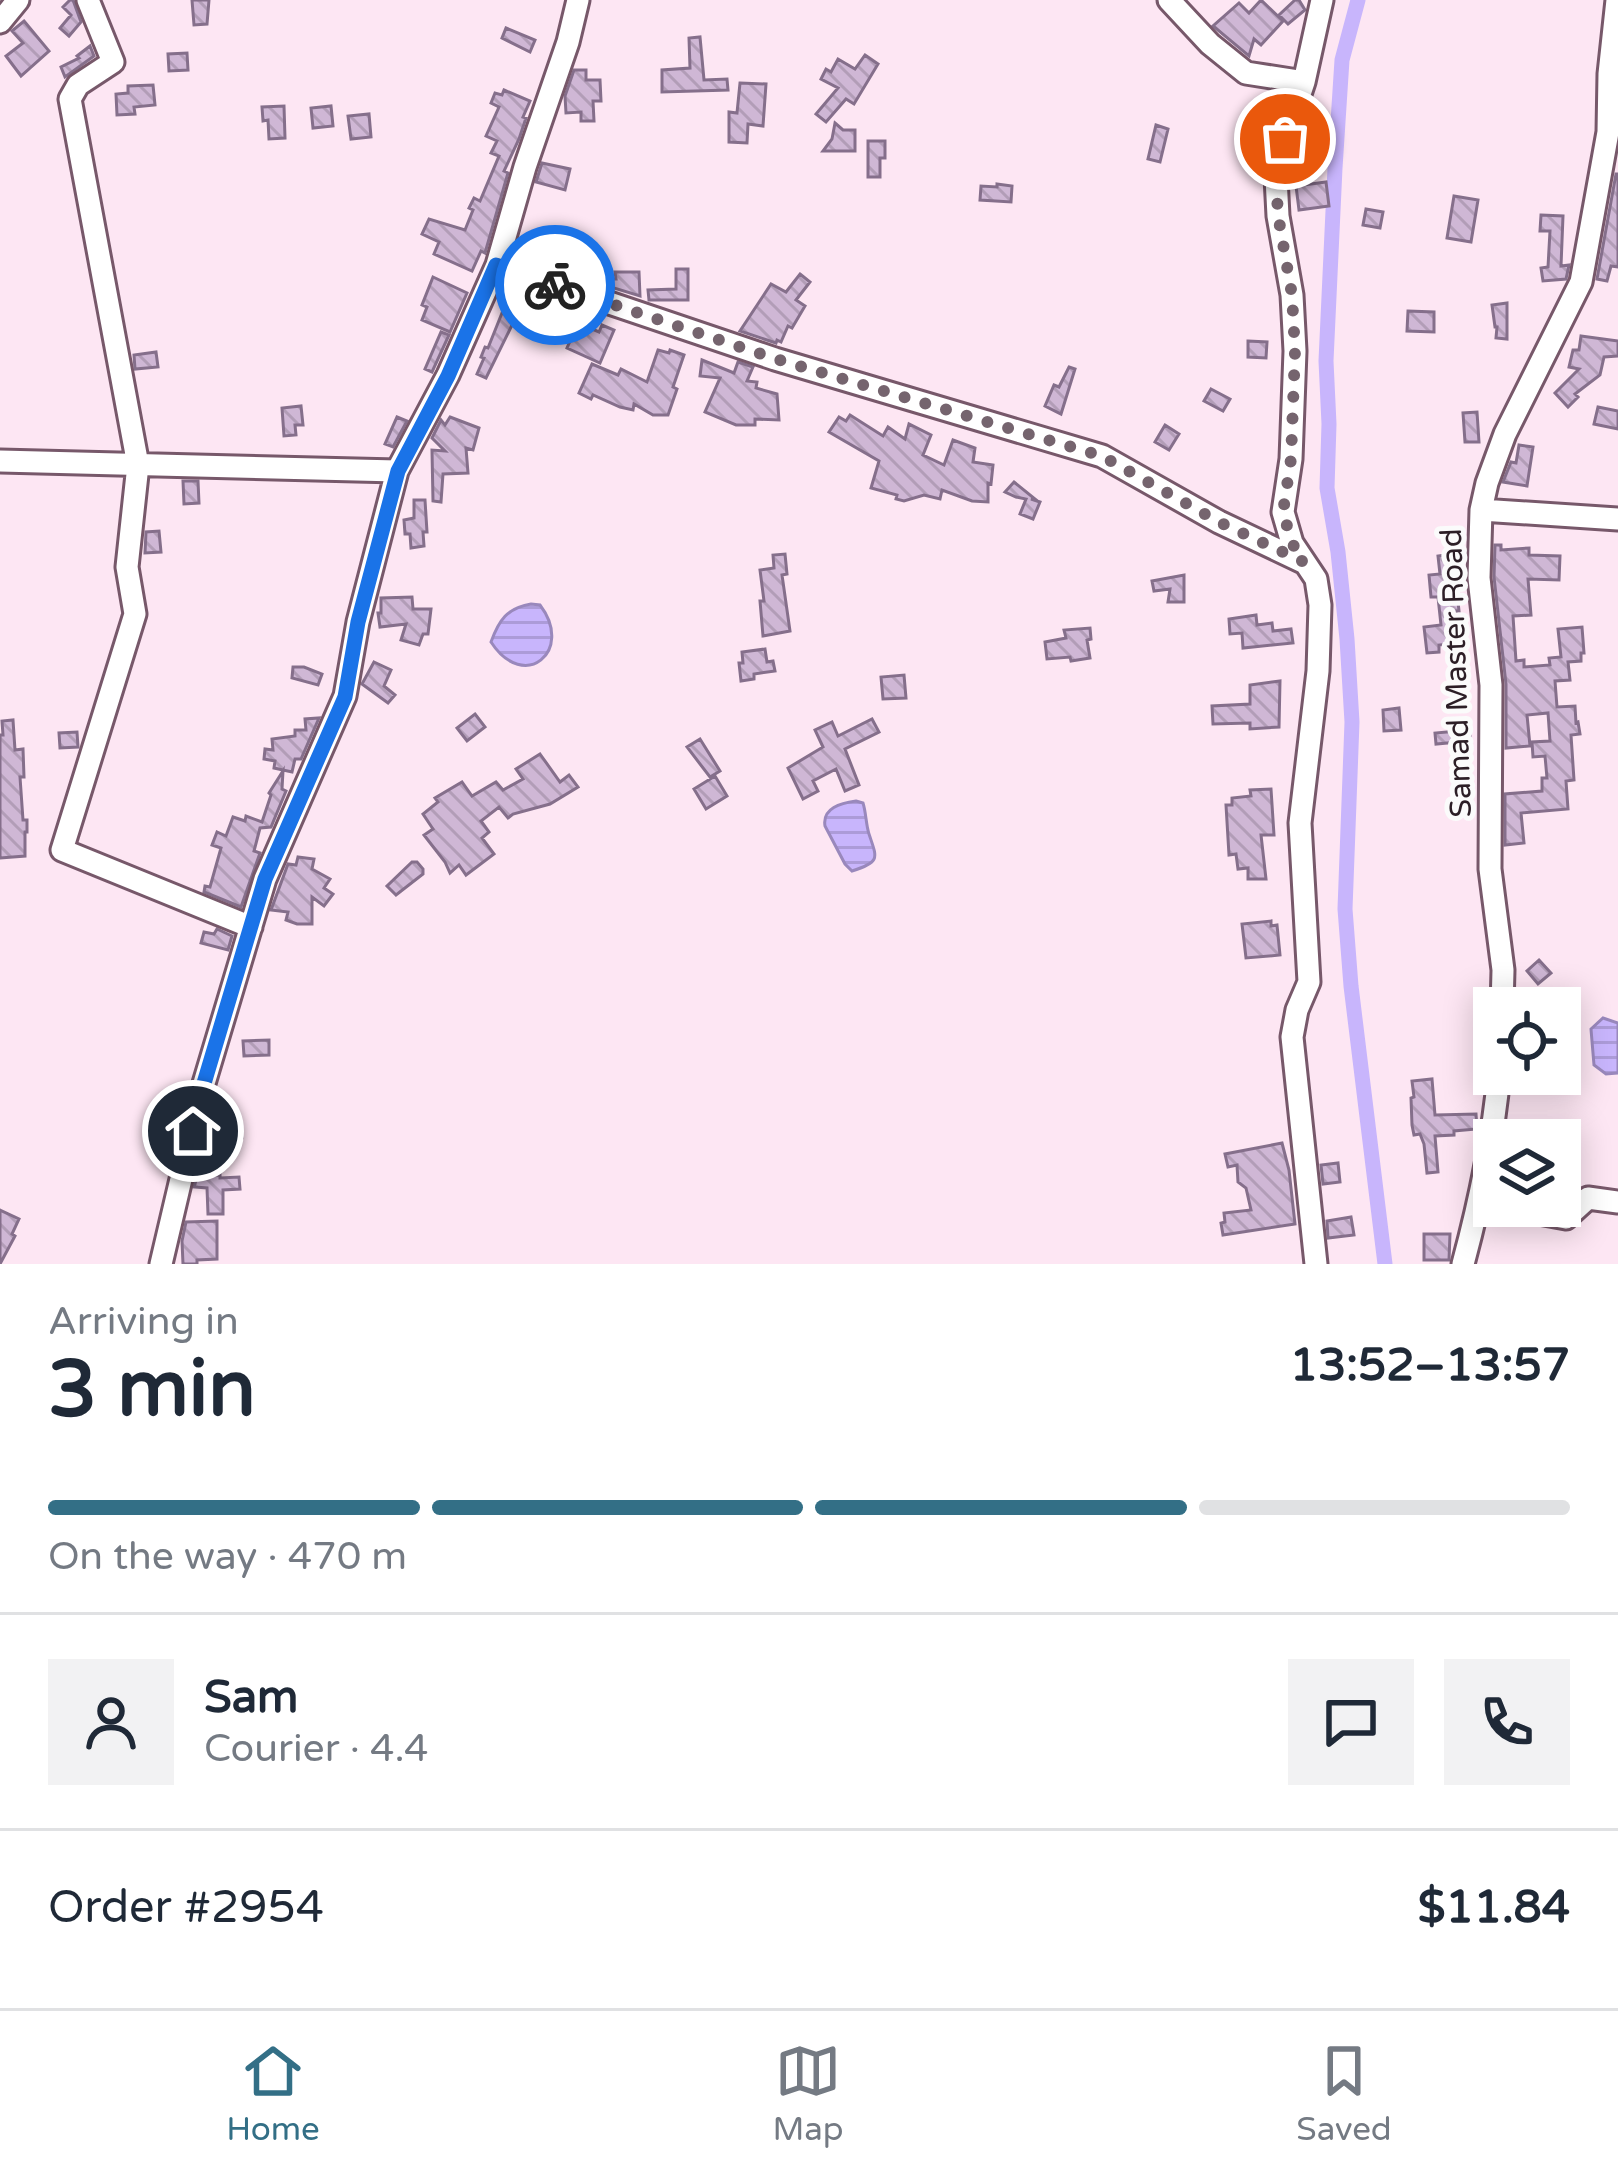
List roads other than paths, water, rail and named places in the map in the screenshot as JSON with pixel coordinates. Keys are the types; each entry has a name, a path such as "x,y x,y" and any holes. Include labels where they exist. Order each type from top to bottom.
{"street":[{"path":"0,22 18,0"},
{"path":"88,0 113,62 78,85 70,99 138,465 127,567 135,614 62,850 251,927"},
{"path":"161,1264 202,1090 265,879 345,697 358,622 398,471 448,376 496,265 578,0"},
{"path":"1169,0 1210,44 1246,73 1304,82"},
{"path":"1316,1264 1292,1037 1309,982 1300,823 1320,631 1316,579 1292,543 1283,512 1291,459 1295,351 1276,177 1322,0"},
{"name":"Samad Master Road","path":"1503,987 1490,869 1491,685 1479,578 1481,510 1504,434 1582,282 1608,132 1617,0"},
{"path":"496,265 776,359 1102,456 1219,522 1304,562"},
{"path":"0,461 398,471"},
{"path":"1481,510 1618,519"},
{"path":"1581,1204 1588,1198 1618,1202"},
{"path":"1463,1264 1481,1227"}],"waterway":[{"path":"1358,0 1342,60 1335,168 1326,361 1327,488 1338,552 1352,722 1345,909 1385,1264"}]}
